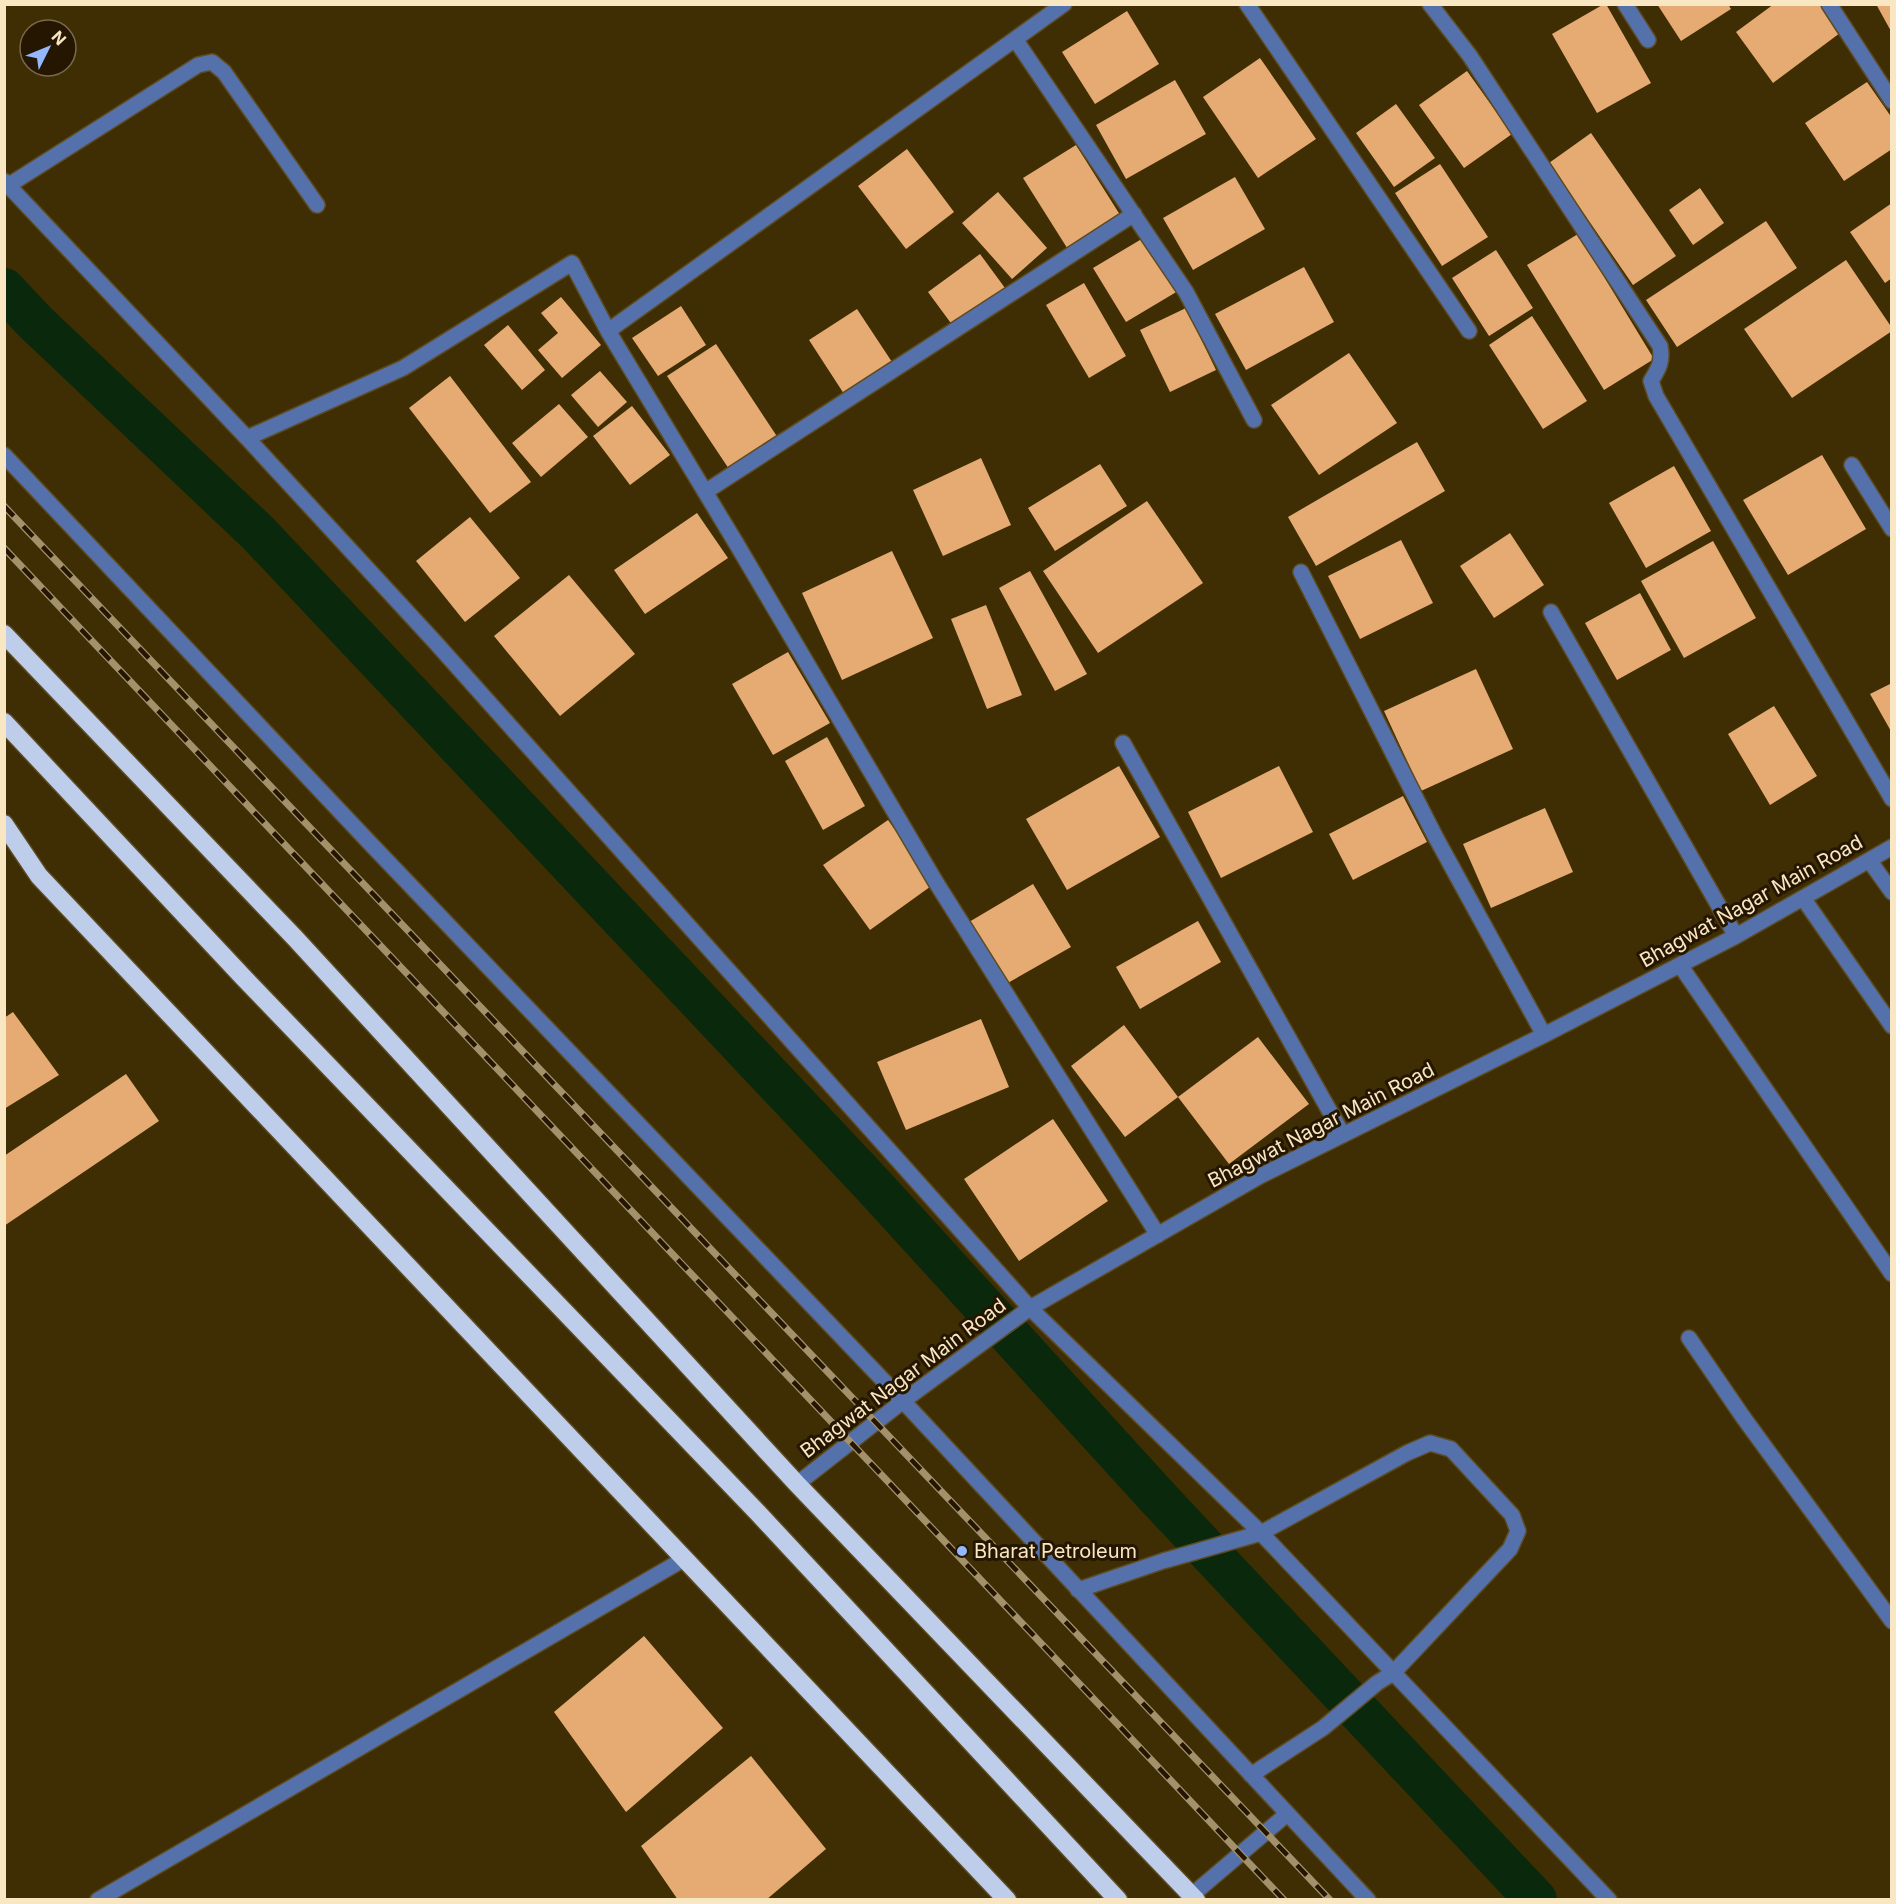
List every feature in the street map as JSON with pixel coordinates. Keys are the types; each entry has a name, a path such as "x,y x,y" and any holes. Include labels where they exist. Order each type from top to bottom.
{"highway":[{"path":"4,634 287,929 797,1484 1194,1897"},
{"path":"4,722 243,977 758,1513 1118,1899"},
{"path":"4,824 39,876 1007,1899"}],"street":[{"path":"608,332 1064,4"},
{"path":"1247,4 1470,331"},
{"path":"1430,4 1470,56 1660,346 1662,357 1651,381 1656,396 1892,799"},
{"path":"1625,4 1648,40"},
{"path":"1829,4 1892,101"},
{"path":"1015,39 1198,313 1254,420"},
{"path":"317,205 224,72 212,62 198,64 7,183 435,642 1025,1312 1261,1533 1609,1899"},
{"path":"705,492 1134,214"},
{"path":"247,438 403,368 572,263 608,332 937,884 1158,1235"},
{"path":"4,455 375,849 903,1401 1368,1899"},
{"path":"1852,465 1892,529"},
{"path":"1301,572 1436,836 1544,1035"},
{"path":"1551,612 1736,936"},
{"path":"1123,744 1343,1135"},
{"name":"Bhagwat Nagar Main Road","path":"797,1484 903,1401 1025,1312 1260,1176 1544,1035 1736,936 1892,847"},
{"path":"1869,860 1892,892"},
{"path":"1803,898 1892,1026"},
{"path":"1680,965 1892,1274"},
{"path":"1689,1338 1743,1417 1892,1621"},
{"path":"1078,1590 1163,1561 1261,1533 1407,1453 1430,1443 1451,1449 1512,1515 1518,1531 1510,1549 1393,1672 1323,1728 1251,1775"},
{"path":"98,1899 684,1559"},
{"path":"1194,1897 1287,1814"}],"building":[{"path":"1604,4 1651,83 1597,113 1552,34"},
{"path":"1657,4 1728,4 1731,9 1681,41"},
{"path":"1774,4 1826,4 1844,30 1773,83 1736,32"},
{"path":"1876,4 1892,4 1892,33"},
{"path":"1127,11 1159,64 1095,104 1062,52"},
{"path":"1260,58 1316,139 1258,178 1203,97"},
{"path":"1467,71 1512,134 1464,168 1419,105"},
{"path":"1175,80 1206,134 1126,179 1096,125"},
{"path":"1867,82 1892,118 1892,149 1844,181 1805,123"},
{"path":"1396,104 1435,158 1394,187 1356,133"},
{"path":"1591,133 1676,256 1633,285 1549,163"},
{"path":"1076,145 1122,218 1069,251 1023,178"},
{"path":"907,149 954,212 906,249 858,186"},
{"path":"1440,164 1488,237 1442,266 1395,193"},
{"path":"1235,177 1265,229 1193,270 1163,218"},
{"path":"1700,188 1724,223 1693,245 1669,210"},
{"path":"998,192 1047,248 1012,279 962,223"},
{"path":"1892,203 1892,278 1885,283 1850,232"},
{"path":"1766,221 1797,268 1677,347 1646,300"},
{"path":"1578,234 1654,359 1604,390 1527,265"},
{"path":"1145,237 1178,291 1126,322 1093,268"},
{"path":"1496,250 1533,308 1489,336 1452,278"},
{"path":"980,254 1005,288 953,326 928,292"},
{"path":"1846,260 1892,331 1792,398 1744,329"},
{"path":"1304,267 1334,322 1246,370 1215,314"},
{"path":"1084,283 1126,356 1089,378 1046,305"},
{"path":"561,297 601,345 562,378 538,350 558,333 541,313"},
{"path":"681,306 706,345 658,376 632,338"},
{"path":"1186,308 1216,370 1170,392 1140,330"},
{"path":"857,309 894,365 846,397 809,340"},
{"path":"1532,316 1587,401 1543,429 1489,345"},
{"path":"508,325 545,370 522,390 484,345"},
{"path":"716,344 782,444 733,475 667,376"},
{"path":"1349,353 1397,423 1319,475 1271,405"},
{"path":"600,371 627,402 598,427 571,395"},
{"path":"450,376 531,482 490,513 409,408"},
{"path":"559,404 588,437 541,477 512,443"},
{"path":"632,406 670,455 630,485 593,436"},
{"path":"1417,442 1445,491 1316,566 1288,517"},
{"path":"1822,455 1866,529 1788,575 1743,500"},
{"path":"981,458 1011,525 943,556 913,490"},
{"path":"1100,464 1127,506 1055,551 1028,508"},
{"path":"1674,466 1711,531 1646,568 1609,503"},
{"path":"1147,501 1203,583 1098,653 1043,571"},
{"path":"697,513 728,558 645,614 614,570"},
{"path":"470,517 520,578 465,622 416,561"},
{"path":"1510,533 1544,585 1494,618 1460,566"},
{"path":"1401,540 1433,603 1360,639 1328,576"},
{"path":"1713,541 1756,618 1684,658 1641,581"},
{"path":"892,551 933,638 842,680 802,593"},
{"path":"1030,571 1087,674 1055,691 999,588"},
{"path":"569,575 635,654 560,716 494,636"},
{"path":"1640,593 1671,650 1617,680 1585,623"},
{"path":"986,605 1022,695 987,709 951,619"},
{"path":"788,652 830,723 773,755 732,684"},
{"path":"1476,669 1513,749 1421,791 1384,711"},
{"path":"1892,683 1892,733 1870,694"},
{"path":"1774,706 1817,776 1770,805 1728,734"},
{"path":"827,737 865,806 823,830 785,761"},
{"path":"1119,766 1160,837 1067,890 1026,819"},
{"path":"1279,766 1313,832 1221,878 1188,812"},
{"path":"1403,796 1427,842 1353,880 1329,834"},
{"path":"1545,808 1573,872 1491,908 1463,844"},
{"path":"888,820 934,884 870,930 823,865"},
{"path":"1033,884 1071,947 1006,984 969,922"},
{"path":"1198,921 1221,962 1140,1009 1116,967"},
{"path":"13,1012 59,1075 4,1109 4,1018"},
{"path":"981,1019 1009,1087 906,1130 877,1062"},
{"path":"1124,1025 1178,1097 1125,1137 1071,1066"},
{"path":"1258,1037 1309,1104 1229,1164 1178,1097"},
{"path":"126,1074 159,1121 4,1226 4,1156"},
{"path":"1053,1119 1108,1201 1019,1261 964,1179"},
{"path":"644,1636 723,1728 626,1812 554,1712"},
{"path":"751,1756 826,1849 766,1900 678,1900 641,1846"}],"waterway":[{"path":"4,289 35,322 258,533 871,1183 1161,1501 1536,1900"}],"railway":[{"path":"4,506 1330,1900"},
{"path":"4,548 1284,1900"}],"place":[{"name":"Bharat Petroleum","path":"962,1551"}]}
